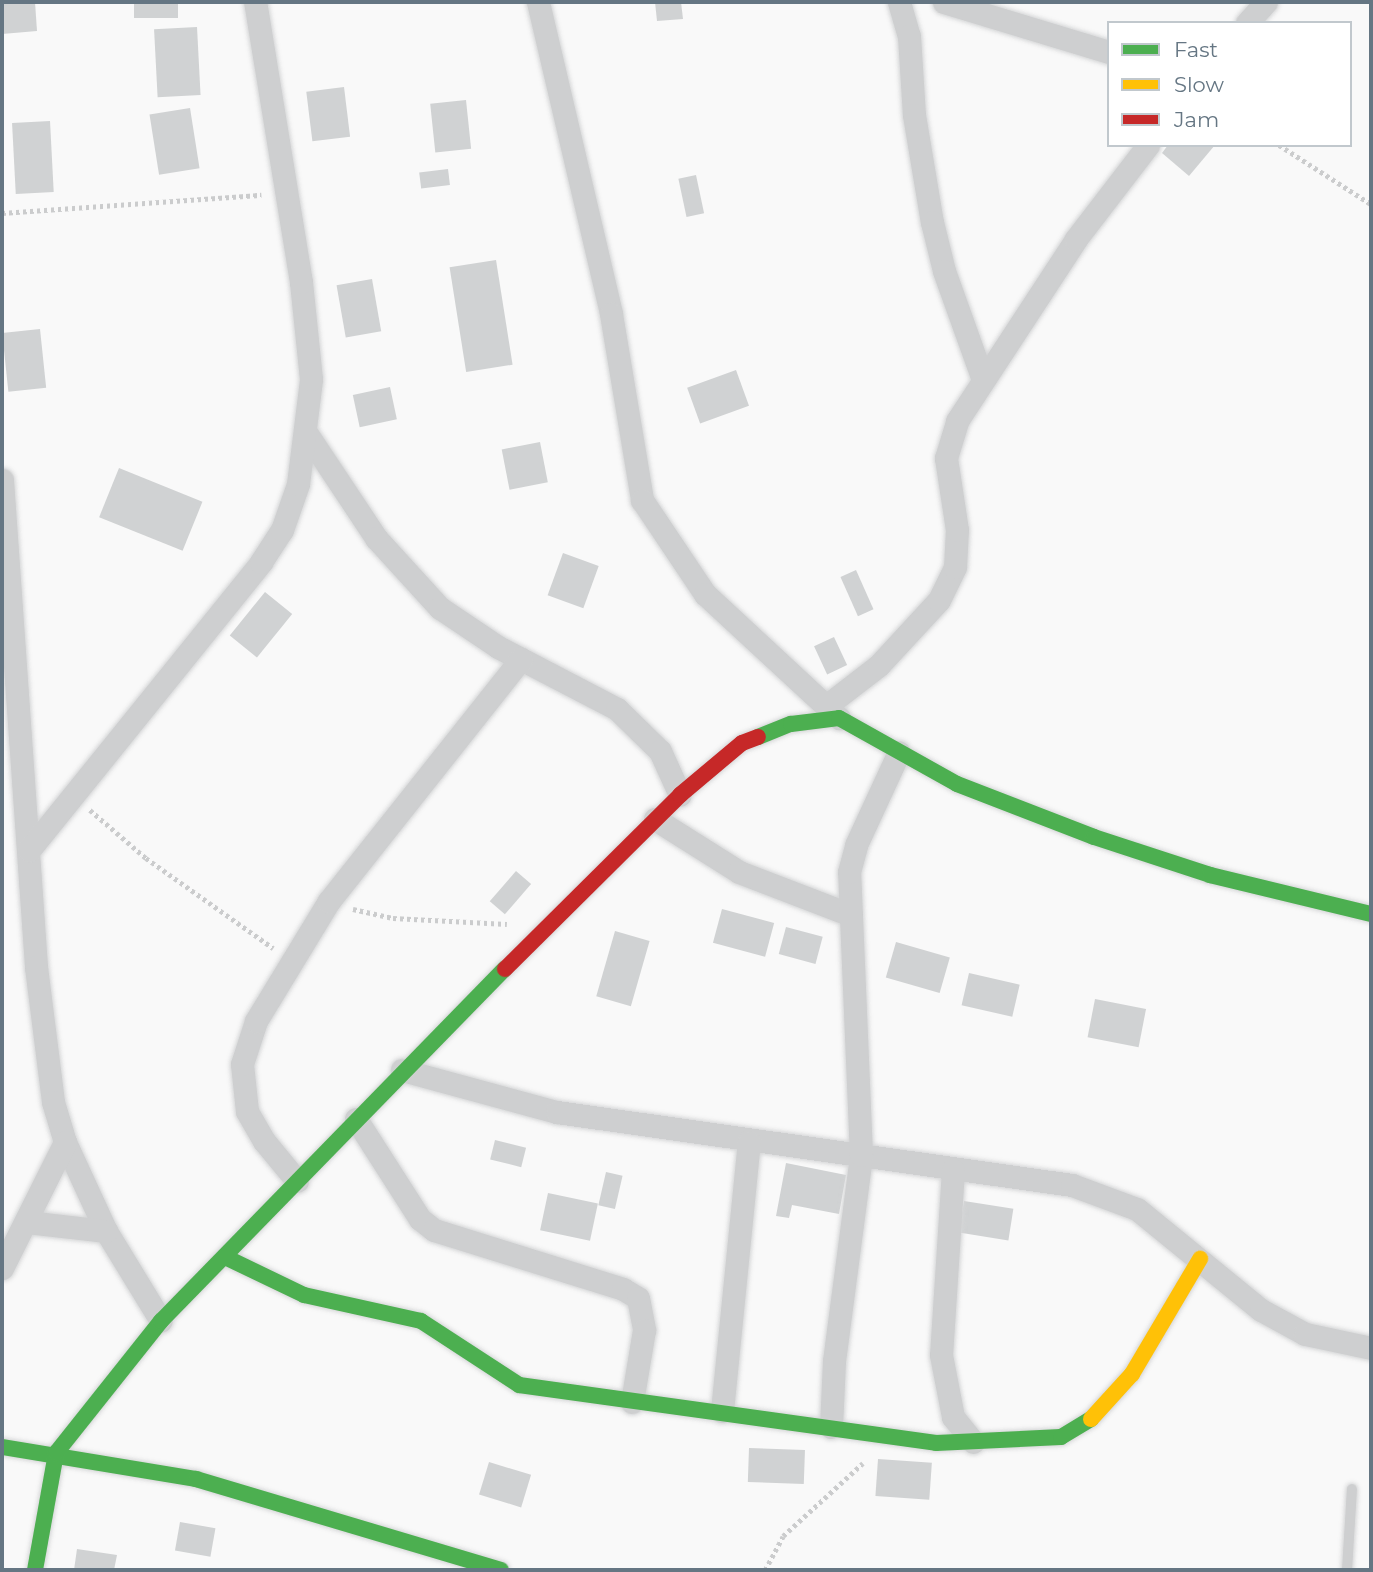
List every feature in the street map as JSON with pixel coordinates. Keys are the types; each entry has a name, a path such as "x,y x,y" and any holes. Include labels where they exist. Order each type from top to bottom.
{"street":[{"path":"29,849 282,530 298,484 307,434 311,379 287,193 255,2"},
{"path":"538,2 611,314 642,500 705,594 833,712 957,783 1094,837 1210,875 1371,914"},
{"path":"899,2 909,36 914,115 932,222 944,271 983,380"},
{"path":"944,2 1107,51"},
{"path":"1249,21 1266,2"},
{"path":"41,1564 57,1453 161,1321 402,1070 680,795 742,743 790,724 833,712 939,600 955,567 956,519 946,457 957,421 1076,239 1146,147"},
{"path":"307,434 347,498 406,574 440,608 521,659 617,709 660,751 680,795"},
{"path":"2,481 7,635 29,849 44,1050 65,1142 106,1231 161,1321"},
{"path":"298,1181 264,1141 247,1111 242,1064 256,1021 329,901 521,659"},
{"path":"831,1427 834,1361 861,1155 849,872 856,845 899,752"},
{"path":"655,819 739,872 851,915"},
{"path":"402,1070 556,1112 749,1142 1073,1185 1105,1194 1137,1209 1261,1310 1305,1334 1371,1348"},
{"path":"356,1119 420,1219 435,1230 604,1283 638,1298 644,1330 632,1402"},
{"path":"2,1268 65,1142"},
{"path":"722,1411 749,1142"},
{"path":"953,1170 941,1355 953,1417 973,1442"},
{"path":"27,1222 106,1231"},
{"path":"225,1257 304,1295 421,1321 442,1331 466,1354 519,1385 632,1402 722,1411 936,1443 1061,1437 1097,1416 1132,1374 1200,1259"},
{"path":"2,1447 57,1453 223,1486 501,1570"}],"lane":[{"path":"1347,1570 1352,1489"}],"path":[{"path":"1282,147 1371,204"},
{"path":"2,213 287,193"},
{"path":"73,796 146,858 293,961"},
{"path":"329,901 393,918 509,924"},
{"path":"765,1570 783,1536 846,1483 886,1436"}],"building":[{"path":"2,2 35,2 37,31 2,34"},
{"path":"134,2 178,2 178,18 134,18"},
{"path":"655,2 681,2 683,19 657,21"},
{"path":"197,27 201,95 158,97 154,29"},
{"path":"344,87 350,137 312,141 306,92"},
{"path":"466,100 471,149 435,152 430,104"},
{"path":"190,108 200,168 159,175 150,114"},
{"path":"50,121 54,192 16,194 12,123"},
{"path":"1166,147 1213,147 1189,176 1162,153"},
{"path":"448,169 450,185 421,188 419,173"},
{"path":"696,175 704,213 687,217 678,179"},
{"path":"496,260 513,365 466,372 450,267"},
{"path":"372,279 381,331 346,337 337,285"},
{"path":"40,329 46,388 8,392 2,333"},
{"path":"736,370 749,406 700,423 687,388"},
{"path":"390,387 397,419 360,427 353,395"},
{"path":"540,442 548,482 510,490 502,449"},
{"path":"119,468 202,502 183,551 99,517"},
{"path":"563,553 599,566 583,608 548,595"},
{"path":"856,570 873,609 858,616 840,577"},
{"path":"265,592 292,614 257,658 230,636"},
{"path":"834,637 847,665 827,674 814,646"},
{"path":"516,871 531,884 505,914 490,901"},
{"path":"722,909 774,923 765,957 713,943"},
{"path":"786,927 823,937 815,964 779,954"},
{"path":"615,931 650,941 631,1006 596,996"},
{"path":"896,942 950,957 940,993 886,978"},
{"path":"969,973 1020,985 1012,1017 962,1005"},
{"path":"1095,999 1146,1009 1139,1047 1088,1037"},
{"path":"495,1140 526,1148 521,1167 490,1159"},
{"path":"786,1163 846,1175 839,1214 792,1205 789,1218 776,1216"},
{"path":"606,1172 623,1176 615,1209 598,1205"},
{"path":"548,1193 598,1204 590,1241 540,1230"},
{"path":"964,1201 1013,1209 1008,1240 959,1233"},
{"path":"749,1448 805,1450 804,1484 748,1482"},
{"path":"878,1459 932,1463 929,1500 875,1496"},
{"path":"489,1462 531,1475 521,1507 479,1495"},
{"path":"180,1522 215,1528 210,1557 175,1551"},
{"path":"77,1549 117,1555 114,1570 74,1570"}],"traffic: fast":[{"path":"758,737 791,724 839,718 957,784 1094,837 1210,875 1371,914"},
{"path":"35,1570 56,1453 161,1321 505,969"},
{"path":"225,1257 304,1295 421,1321 519,1385 936,1443 1061,1437 1091,1419"},
{"path":"2,1447 196,1479 501,1570"}],"traffic: slow":[{"path":"1091,1419 1132,1374 1200,1259"}],"traffic: jam":[{"path":"505,969 680,795 742,743 758,737"}]}
